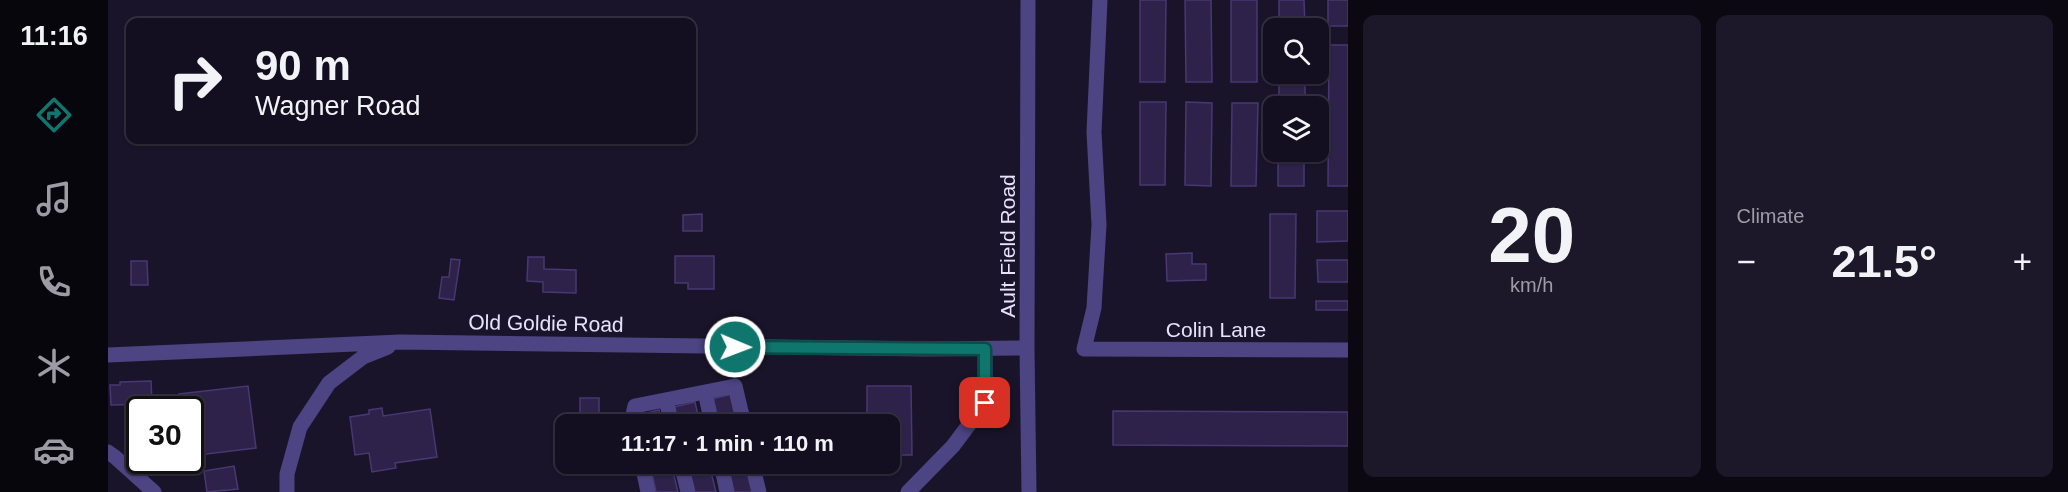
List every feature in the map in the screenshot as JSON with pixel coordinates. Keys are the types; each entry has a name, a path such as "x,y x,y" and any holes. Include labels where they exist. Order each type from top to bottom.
{"street":[{"name":"Ault Field Road","path":"1028,0 1029,492"},
{"name":"Colin Lane","path":"1100,0 1094,132 1099,225 1094,308 1084,349 1348,350"},
{"name":"Old Goldie Road","path":"108,355 400,342 1027,348"},
{"path":"287,492 287,474 300,427 328,383 363,357 400,342"},
{"path":"908,492 953,446 985,403 985,349"},
{"path":"633,414 635,406 735,386 742,414"},
{"path":"705,392 710,414"},
{"path":"666,400 670,414"},
{"path":"108,453 154,492"},
{"path":"644,474 648,492"},
{"path":"684,474 688,492"},
{"path":"723,474 727,492"},
{"path":"754,474 759,492"}],"building":[{"path":"1140,0 1166,0 1165,82 1140,82"},
{"path":"1185,0 1211,0 1212,82 1186,82"},
{"path":"1231,0 1257,0 1257,82 1231,82"},
{"path":"1279,0 1304,0 1305,18 1279,18"},
{"path":"1328,0 1348,0 1348,26 1329,26"},
{"path":"1329,45 1348,45 1348,186 1328,186"},
{"path":"1279,84 1305,84 1305,96 1279,96"},
{"path":"1140,102 1166,102 1165,185 1140,185"},
{"path":"1186,102 1212,103 1211,186 1185,185"},
{"path":"1232,103 1258,103 1256,186 1231,186"},
{"path":"1278,162 1304,162 1304,186 1278,186"},
{"path":"1317,211 1348,211 1348,241 1317,242"},
{"path":"702,214 702,231 683,231 683,215"},
{"path":"1270,214 1296,214 1295,298 1270,298"},
{"path":"1192,253 1192,264 1206,264 1206,280 1167,281 1166,254"},
{"path":"675,256 714,256 714,289 688,289 688,283 675,283"},
{"path":"528,257 544,257 544,269 576,270 576,293 543,292 543,282 527,281"},
{"path":"451,259 460,260 454,300 439,298 442,277 449,277"},
{"path":"1317,260 1348,260 1348,282 1318,282"},
{"path":"131,261 147,261 148,285 131,285"},
{"path":"1316,301 1348,301 1348,310 1316,310"},
{"path":"151,381 152,396 126,396 126,405 111,405 110,385 120,385 120,382"},
{"path":"248,386 256,448 204,454 204,396 179,396 179,394"},
{"path":"867,386 911,386 912,455 900,455 900,414 867,414"},
{"path":"733,394 737,414 715,414 711,399"},
{"path":"580,398 599,398 599,414 580,414"},
{"path":"695,402 698,414 676,414 674,407"},
{"path":"382,408 383,416 430,409 437,457 395,463 396,468 372,472 369,453 355,455 350,417 369,414 369,410"},
{"path":"659,410 660,414 643,414"},
{"path":"1113,411 1348,412 1348,446 1113,445"},
{"path":"234,466 238,489 207,492 204,471"},
{"path":"652,474 674,474 678,492 656,492"},
{"path":"689,474 712,474 716,492 693,492"},
{"path":"727,474 750,474 754,492 731,492"}],"route":[{"path":"735,347 985,349 985,403"}]}
